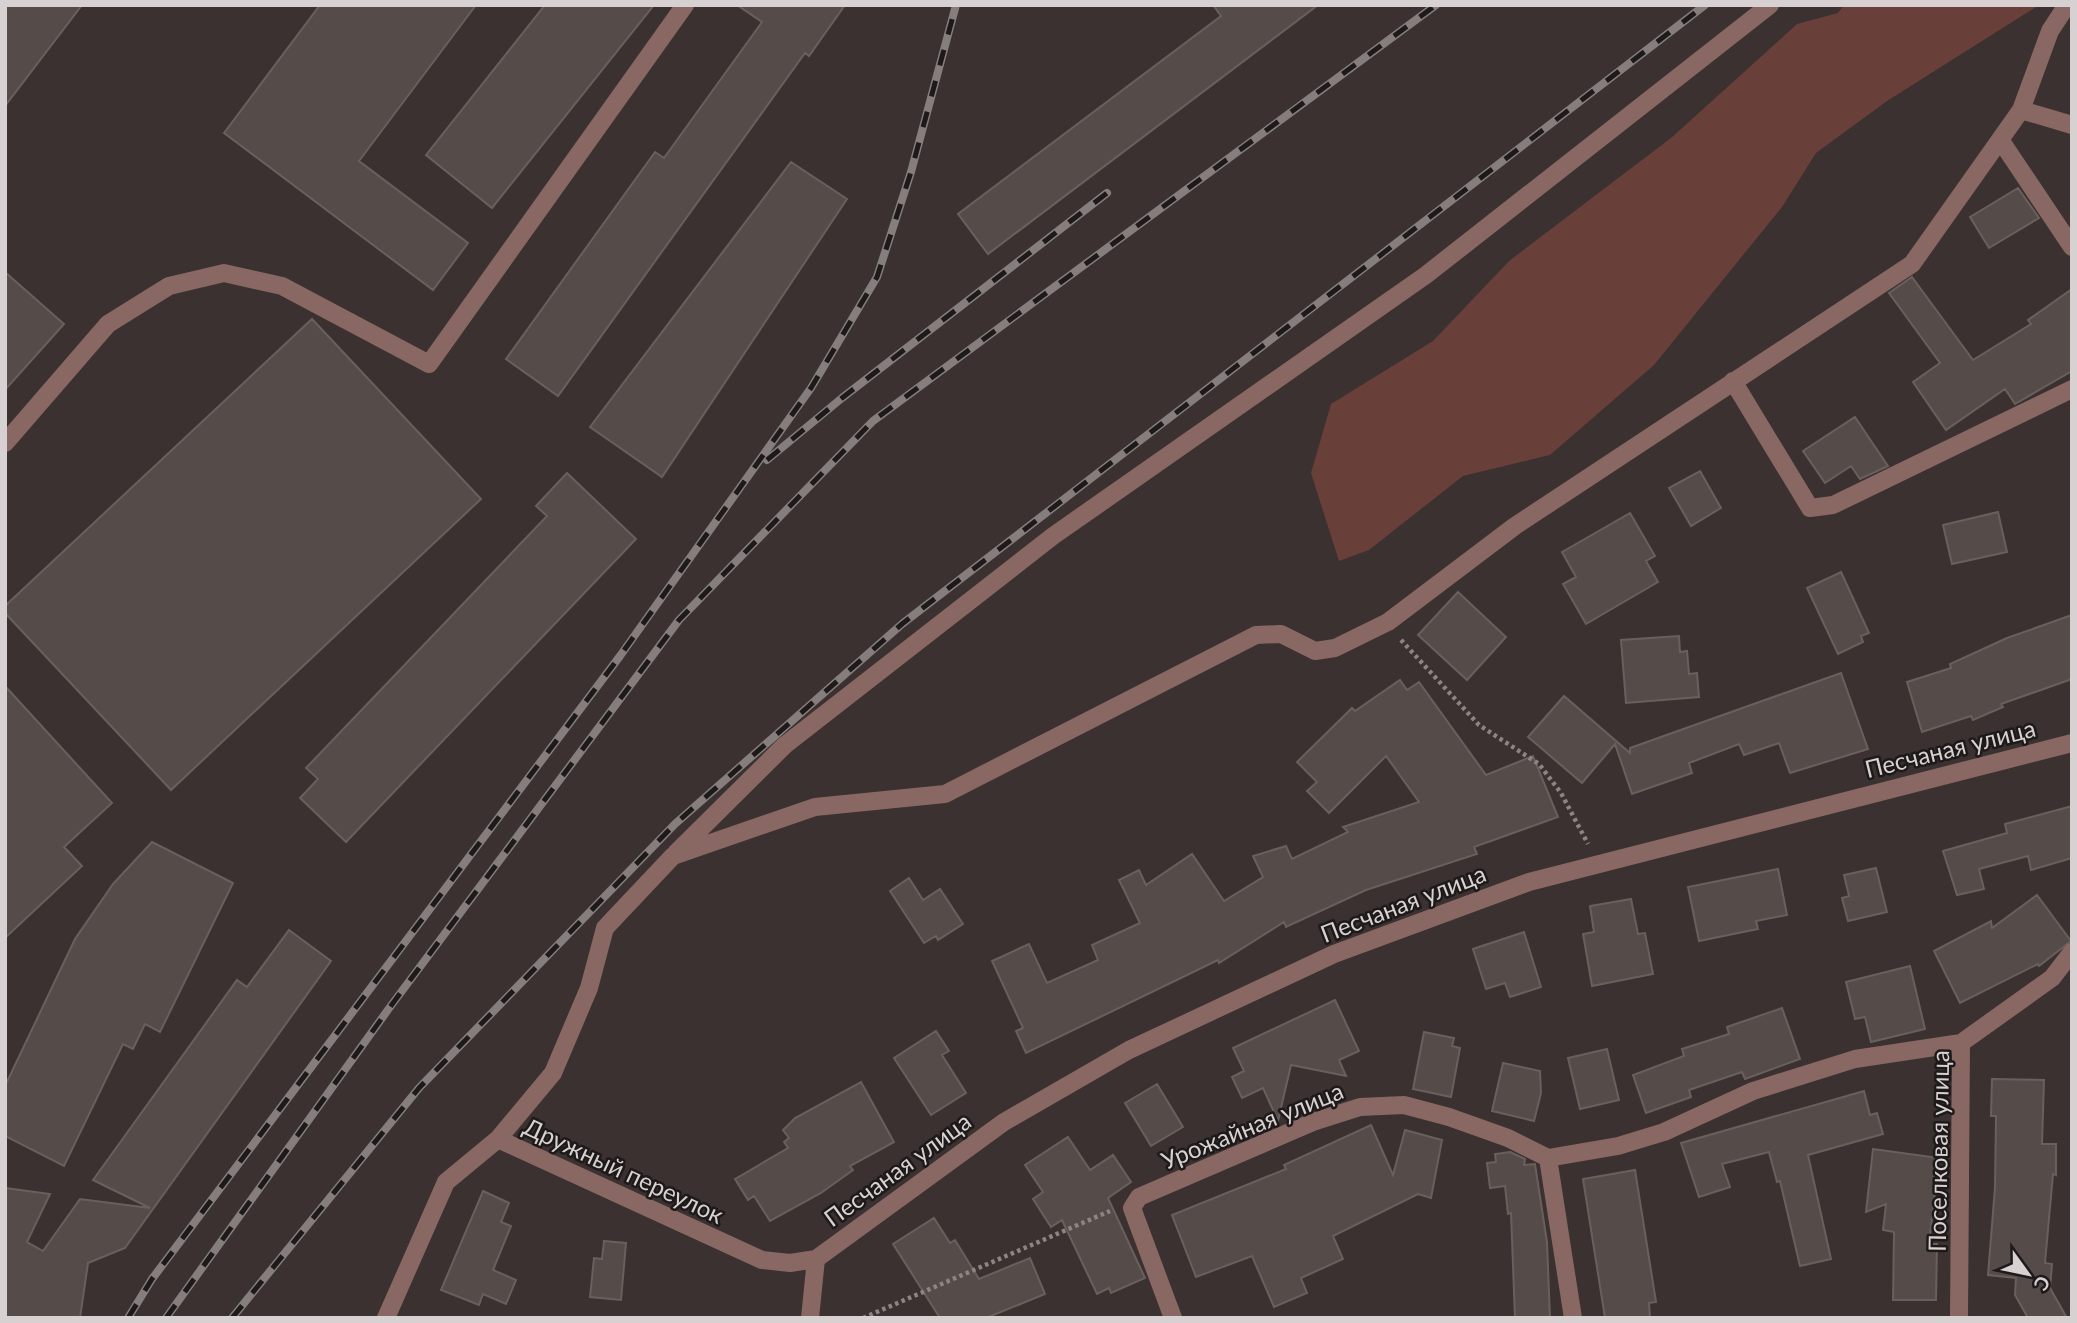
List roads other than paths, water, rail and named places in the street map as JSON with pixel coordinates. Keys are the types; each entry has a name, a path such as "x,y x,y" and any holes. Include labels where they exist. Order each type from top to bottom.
{"street":[{"path":"5,443 107,324 169,286 224,273 282,286 429,364 685,5"},
{"path":"498,1139 553,1073 589,988 605,928 673,856 785,746 1053,536 1426,275 1770,5"},
{"path":"673,856 816,807 945,794 1255,635 1281,634 1315,651 1335,648 1388,622 1514,526 1912,264 2021,110 2050,31 2067,5"},
{"path":"2021,110 2072,125"},
{"path":"2001,141 2072,247"},
{"path":"1733,381 1810,508 1833,505 2072,389"},
{"name":"Песчаная улица","path":"816,1259 1004,1122 1129,1050 1335,954 1529,882 2072,743"},
{"name":"Поселковая улица","path":"1959,1318 1961,1043 2052,978 2072,952"},
{"path":"1573,1318 1548,1158 1618,1146 1664,1132 1752,1091 1855,1059 1961,1043"},
{"name":"Урожайная улица","path":"1173,1318 1132,1208 1139,1197 1313,1122 1360,1107 1404,1105 1449,1117 1508,1138 1548,1158"},
{"name":"Дружный переулок","path":"386,1318 446,1182 498,1139 762,1260 790,1263 816,1259"},
{"path":"810,1318 816,1259"}],"railway":[{"path":"128,1318 152,1279 620,656 811,388 877,277 911,172 956,5"},
{"path":"166,1318 390,1007 679,620 873,421 1436,5"},
{"path":"232,1318 419,1088 675,824 902,624 1705,5"},
{"path":"767,460 842,398 1107,193"}]}
